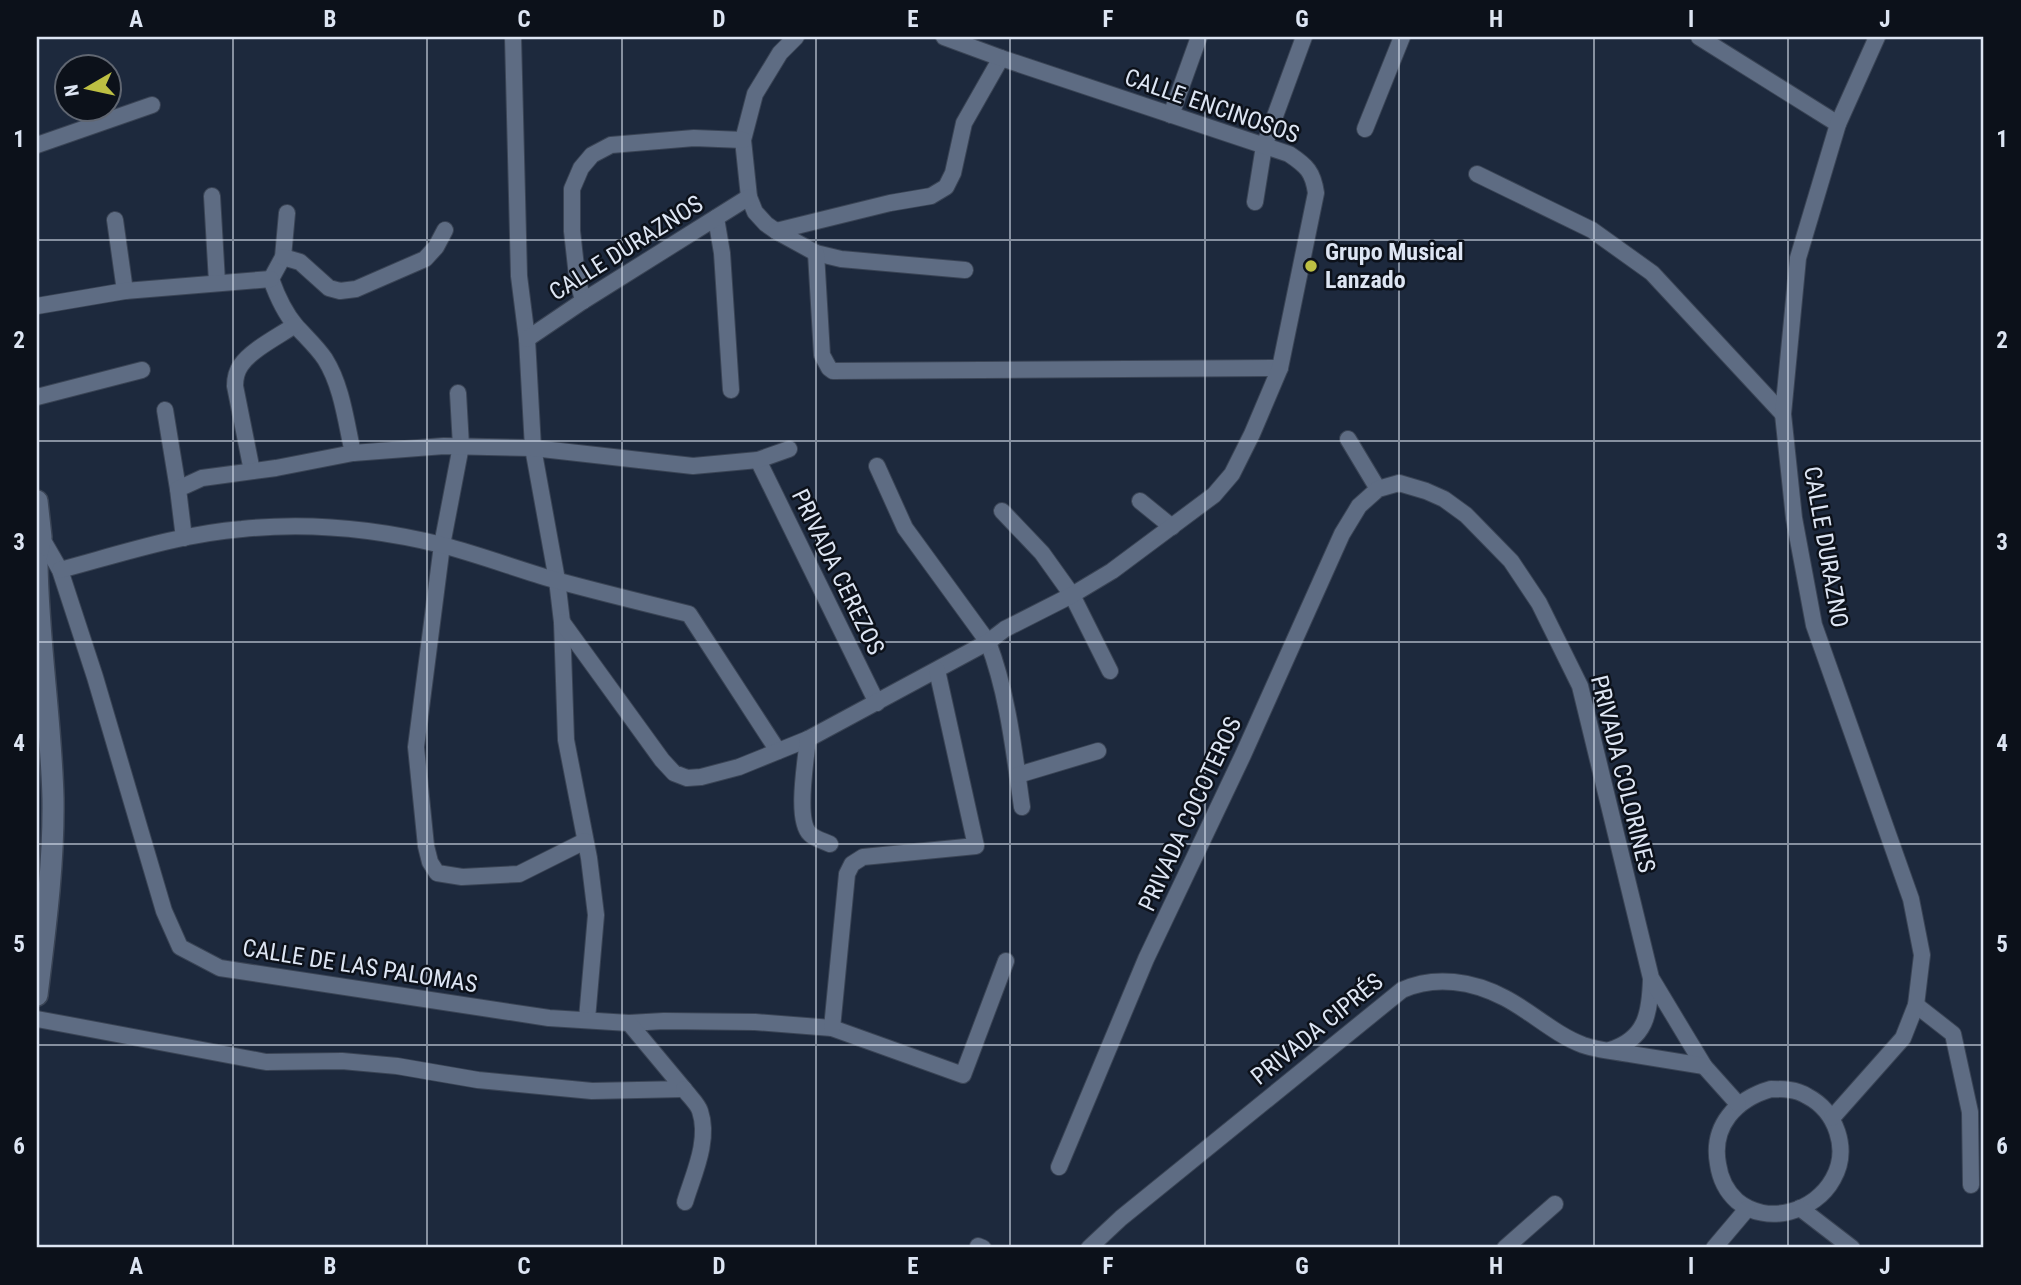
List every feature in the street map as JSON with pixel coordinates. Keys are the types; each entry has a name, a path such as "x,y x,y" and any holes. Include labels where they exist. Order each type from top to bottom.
{"street":[{"path":"513,37 519,276 527,339 533,447 562,622 566,740 586,841 596,915 587,1019"},
{"path":"796,37 780,53 755,94 743,140 749,197 755,212 776,231 816,253 841,259 965,270"},
{"name":"CALLE ENCINOSOS","path":"562,622 662,760 674,772 687,778 701,777 739,767 808,740 988,642 1005,629 1072,595 1112,571 1172,527 1214,495 1232,474 1280,368 1317,193 1314,178 1304,164 1289,154 944,37"},
{"path":"1171,115 1199,37"},
{"path":"1255,202 1264,146 1304,37"},
{"path":"1365,129 1402,37"},
{"path":"1699,37 1838,124"},
{"name":"CALLE DURAZNO","path":"1832,1118 1903,1038 1916,1005 1922,955 1911,899 1814,625 1794,518 1783,414 1798,258 1838,124 1877,37"},
{"path":"776,231 890,203 931,196 946,187 953,173 964,123 1001,58"},
{"path":"37,145 152,105"},
{"path":"583,301 572,232 572,189 581,168 592,155 611,145 694,138 743,140"},
{"path":"1477,174 1592,230 1653,272 1783,414"},
{"path":"212,196 218,282"},
{"name":"CALLE DURAZNOS","path":"527,339 749,197"},
{"path":"287,213 283,257 271,279 279,302 326,361 338,388 353,453"},
{"path":"716,218 722,253 731,390"},
{"path":"115,220 125,291"},
{"path":"283,257 300,262 329,288 356,289 425,258 436,247 445,230"},
{"path":"816,253 822,355 829,368 840,372 927,369 1280,368"},
{"path":"37,306 125,291 271,279"},
{"path":"252,471 235,386 236,375 239,366 247,358 295,325"},
{"path":"37,397 142,370"},
{"path":"458,393 461,446 442,545 416,747 430,862 437,873 462,877 519,874 586,841"},
{"path":"165,410 184,538"},
{"path":"1348,439 1378,489"},
{"path":"178,489 202,478 353,453 461,446 533,447 694,466 758,460 789,449"},
{"name":"PRIVADA CEREZOS","path":"758,460 877,703"},
{"path":"877,466 905,528 988,642 996,662 1007,710 1023,807"},
{"name":"PRIVADA COLORINES","path":"1378,489 1399,483 1444,499 1466,515 1511,561 1539,603 1580,686 1651,978 1704,1066 1738,1104"},
{"name":"PRIVADA COCOTEROS","path":"1059,1167 1146,960 1243,755 1342,534 1359,506 1378,489"},
{"path":"37,500 39,546"},
{"path":"1140,500 1172,527"},
{"path":"1002,511 1042,553 1072,595 1110,671"},
{"path":"60,570 184,538 241,529 298,526 372,531 442,545 557,580 689,614 778,751"},
{"name":"CALLE DE LAS PALOMAS","path":"39,546 60,570 95,677 164,911 180,947 220,968 549,1018 629,1023 755,1022 832,1028 963,1074 1006,961"},
{"path":"37,563 53,798 50,893 37,995"},
{"path":"832,1028 847,874 852,864 863,857 976,846 937,670"},
{"path":"808,740 802,810 804,827 811,836 830,844"},
{"path":"1018,775 1098,751"},
{"path":"1608,1051 1635,1038 1650,1003 1651,978"},
{"name":"PRIVADA CIPRÉS","path":"1089,1248 1121,1218 1391,998 1412,985 1452,981 1505,998 1559,1034 1584,1045 1704,1066"},
{"path":"1916,1005 1953,1034 1970,1112 1971,1185"},
{"path":"37,1019 267,1062 342,1061 397,1066 478,1080 592,1091 684,1089"},
{"path":"629,1023 700,1110 702,1145 685,1202"},
{"path":"1771,1089 1788,1089 1806,1094 1832,1118 1839,1137 1840,1158 1835,1177 1823,1194 1800,1208 1781,1214 1747,1209 1730,1194 1720,1177 1716,1154 1717,1134 1738,1104 1754,1094 1771,1089"},
{"path":"1505,1248 1555,1203"},
{"path":"1800,1208 1852,1248"},
{"path":"1714,1248 1747,1209"}],"place":[{"name":"Grupo Musical Lanzado","path":"1311,266"}]}
